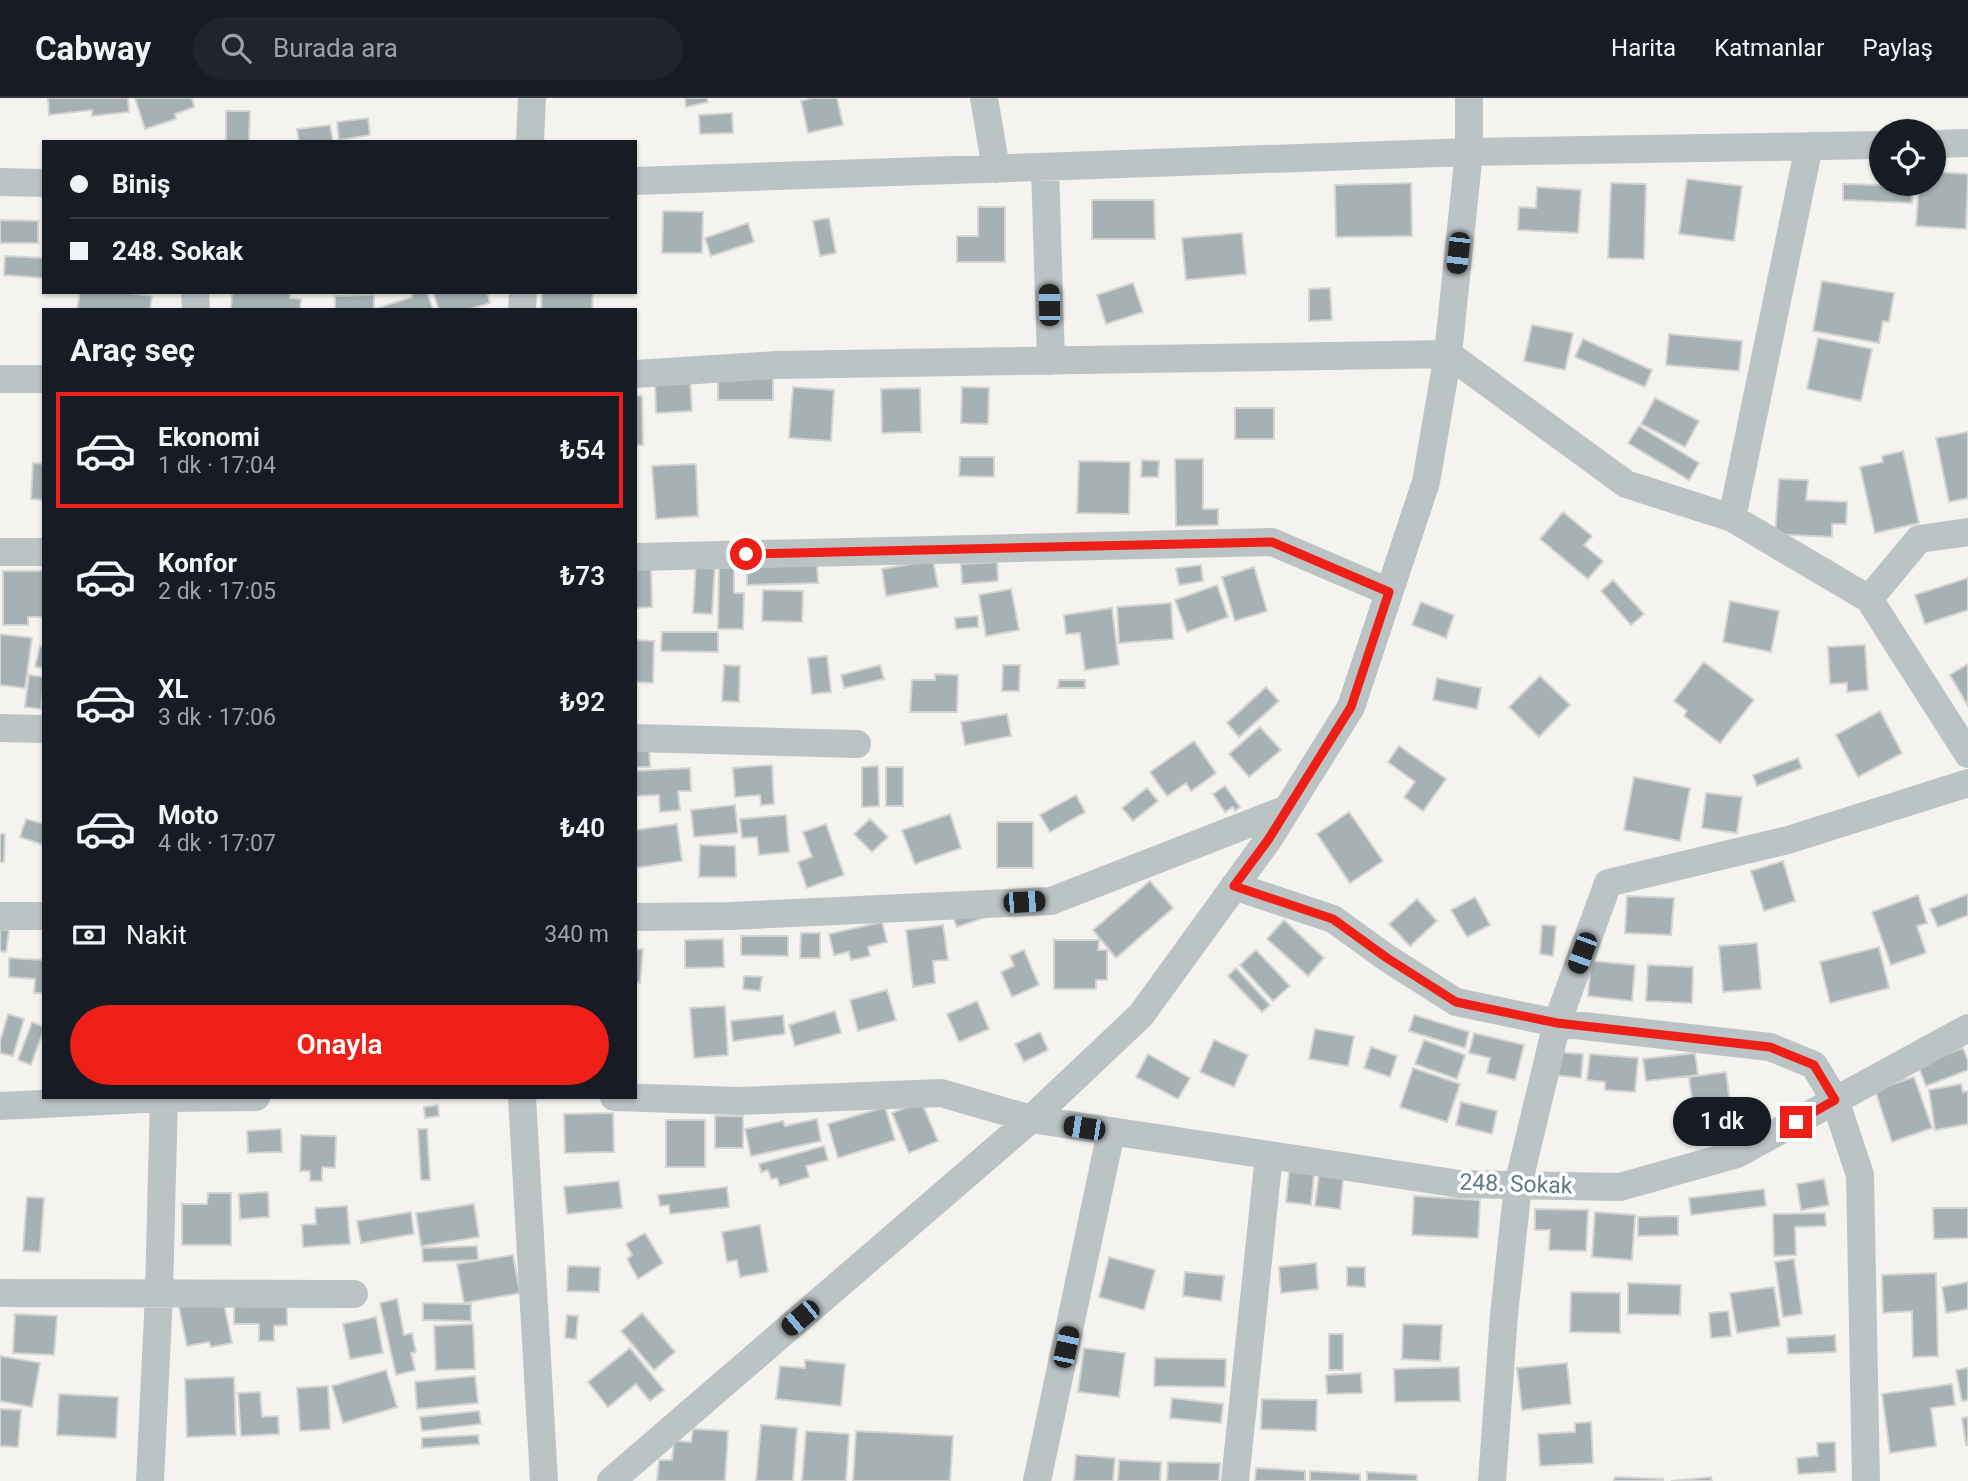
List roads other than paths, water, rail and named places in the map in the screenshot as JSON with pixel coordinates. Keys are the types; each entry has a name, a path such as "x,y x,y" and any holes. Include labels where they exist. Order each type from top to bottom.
{"street":[{"path":"530,140 532,98"},
{"path":"984,98 996,169"},
{"path":"611,1481 1031,1119 1141,1015 1268,840 1351,707 1426,482 1448,354 1469,152 1469,98"},
{"path":"1946,144 1968,143"},
{"path":"637,181 1469,152 1869,145"},
{"path":"1732,518 1808,146"},
{"path":"1045,167 1051,361"},
{"path":"0,182 42,183"},
{"path":"637,374 778,365 1448,354 1626,484 1732,518 1869,599 1968,754"},
{"path":"0,379 42,379"},
{"path":"1869,599 1919,539 1968,532"},
{"path":"637,557 1272,542 1389,592"},
{"path":"0,552 42,552"},
{"path":"0,728 42,729"},
{"path":"637,738 857,744"},
{"path":"1492,1481 1504,1315 1518,1185 1557,1023 1608,883 1788,840 1968,783"},
{"path":"637,917 730,916 1051,901 1287,809"},
{"path":"1234,886 1333,919 1387,958 1456,1002 1557,1023 1770,1047 1814,1065 1835,1100 1860,1175 1866,1481"},
{"path":"0,916 42,916"},
{"name":"248. Sokak","path":"637,1098 740,1101 941,1093 1031,1119 1460,1184 1620,1187 1737,1154 1968,1028"},
{"path":"0,1106 144,1099"},
{"path":"150,1481 159,1294 164,1099"},
{"path":"522,1099 544,1481"},
{"path":"1037,1481 1111,1132"},
{"path":"1236,1481 1269,1155"},
{"path":"0,1293 354,1294"}]}
